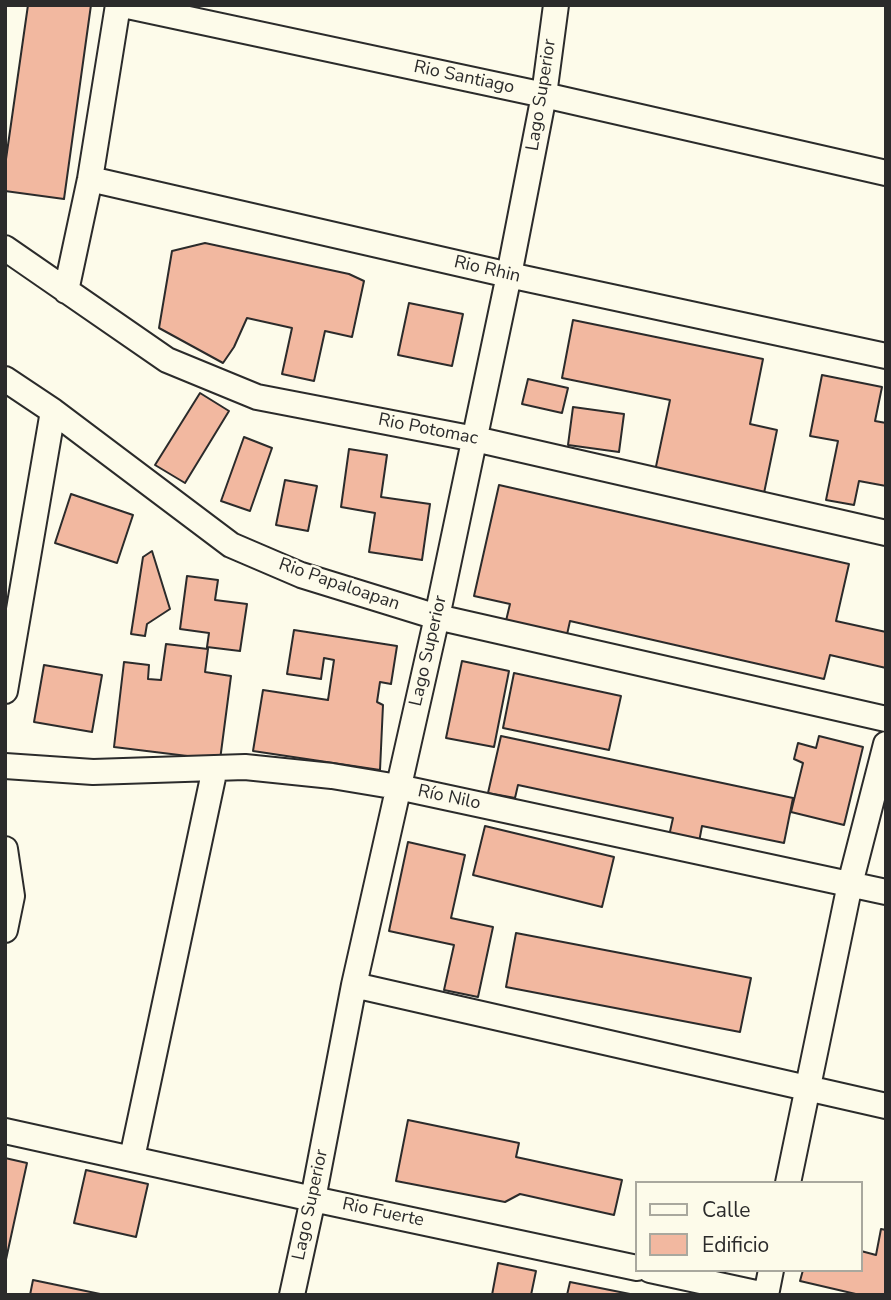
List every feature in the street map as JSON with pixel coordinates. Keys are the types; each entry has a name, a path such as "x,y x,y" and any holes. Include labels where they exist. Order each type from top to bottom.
{"street":[{"name":"Rio Santiago","path":"120,5 544,95 886,173"},
{"path":"66,291 90,179 120,5"},
{"name":"Lago Superior","path":"292,1295 354,985 437,617 509,275 544,95 556,5"},
{"name":"Rio Rhin","path":"90,179 509,275 886,356"},
{"name":"Rio Potomac","path":"5,248 167,360 257,397 475,439 886,533"},
{"name":"Rio Papaloapan","path":"5,379 53,411 231,545 300,575 437,617 886,719"},
{"path":"5,691 53,411"},
{"path":"788,1181 850,884 886,744"},
{"name":"Río Nilo","path":"5,766 93,772 245,767 332,776 398,787 886,892"},
{"path":"132,1158 215,768"},
{"path":"5,849 12,896 5,930"},
{"path":"354,985 886,1106"},
{"name":"Rio Fuerte","path":"5,1130 636,1268"},
{"path":"659,1272 765,1295 771,1272"}],"building":[{"path":"28,5 91,5 64,199 5,191 5,166"},
{"path":"205,243 349,274 364,281 352,337 325,331 314,381 282,374 292,328 247,318 234,347 223,363 159,328 172,251"},
{"path":"409,303 463,314 452,366 398,355"},
{"path":"573,320 763,359 750,424 777,430 763,498 654,476 670,400 562,378"},
{"path":"822,375 882,387 875,421 886,423 886,486 859,481 854,505 826,500 838,441 810,436"},
{"path":"528,379 568,388 562,413 522,404"},
{"path":"200,393 229,411 185,483 155,465"},
{"path":"573,407 624,414 619,452 568,445"},
{"path":"244,437 272,448 250,511 221,501"},
{"path":"349,449 387,455 381,497 430,504 422,560 369,552 375,513 341,507"},
{"path":"285,480 317,486 308,531 276,525"},
{"path":"499,485 849,564 836,621 886,632 886,668 830,655 824,679 570,621 566,639 505,625 510,604 474,596"},
{"path":"71,494 133,515 117,563 55,543"},
{"path":"152,551 170,609 147,624 145,636 131,634 143,557"},
{"path":"187,576 218,580 215,600 247,604 240,651 207,647 209,633 180,629"},
{"path":"294,630 397,646 391,684 380,682 377,702 383,705 380,770 253,751 263,690 328,700 334,660 324,658 321,679 287,674"},
{"path":"166,644 208,649 205,672 231,676 220,760 114,747 124,662 149,665 148,679 161,680"},
{"path":"462,661 509,671 494,747 446,738"},
{"path":"44,665 102,675 92,732 34,722"},
{"path":"514,673 621,696 609,750 503,728"},
{"path":"501,736 793,798 784,843 702,826 699,842 669,836 673,818 518,785 515,798 488,793"},
{"path":"819,736 863,747 844,825 791,812 803,763 794,759 798,743 816,748"},
{"path":"485,826 614,857 602,907 473,875"},
{"path":"408,842 465,855 451,918 493,927 478,997 444,990 454,945 389,931"},
{"path":"516,933 751,978 740,1032 506,987"},
{"path":"408,1120 519,1143 516,1157 622,1180 614,1215 520,1194 505,1202 396,1181"},
{"path":"5,1158 27,1163 5,1264"},
{"path":"86,1170 148,1184 136,1237 74,1223"},
{"path":"881,1229 886,1230 886,1295 860,1295 800,1281 802,1272 863,1272 863,1252 876,1255"},
{"path":"498,1263 536,1271 531,1295 492,1295"},
{"path":"33,1280 105,1295 30,1295"},
{"path":"570,1282 635,1295 567,1295"}]}
